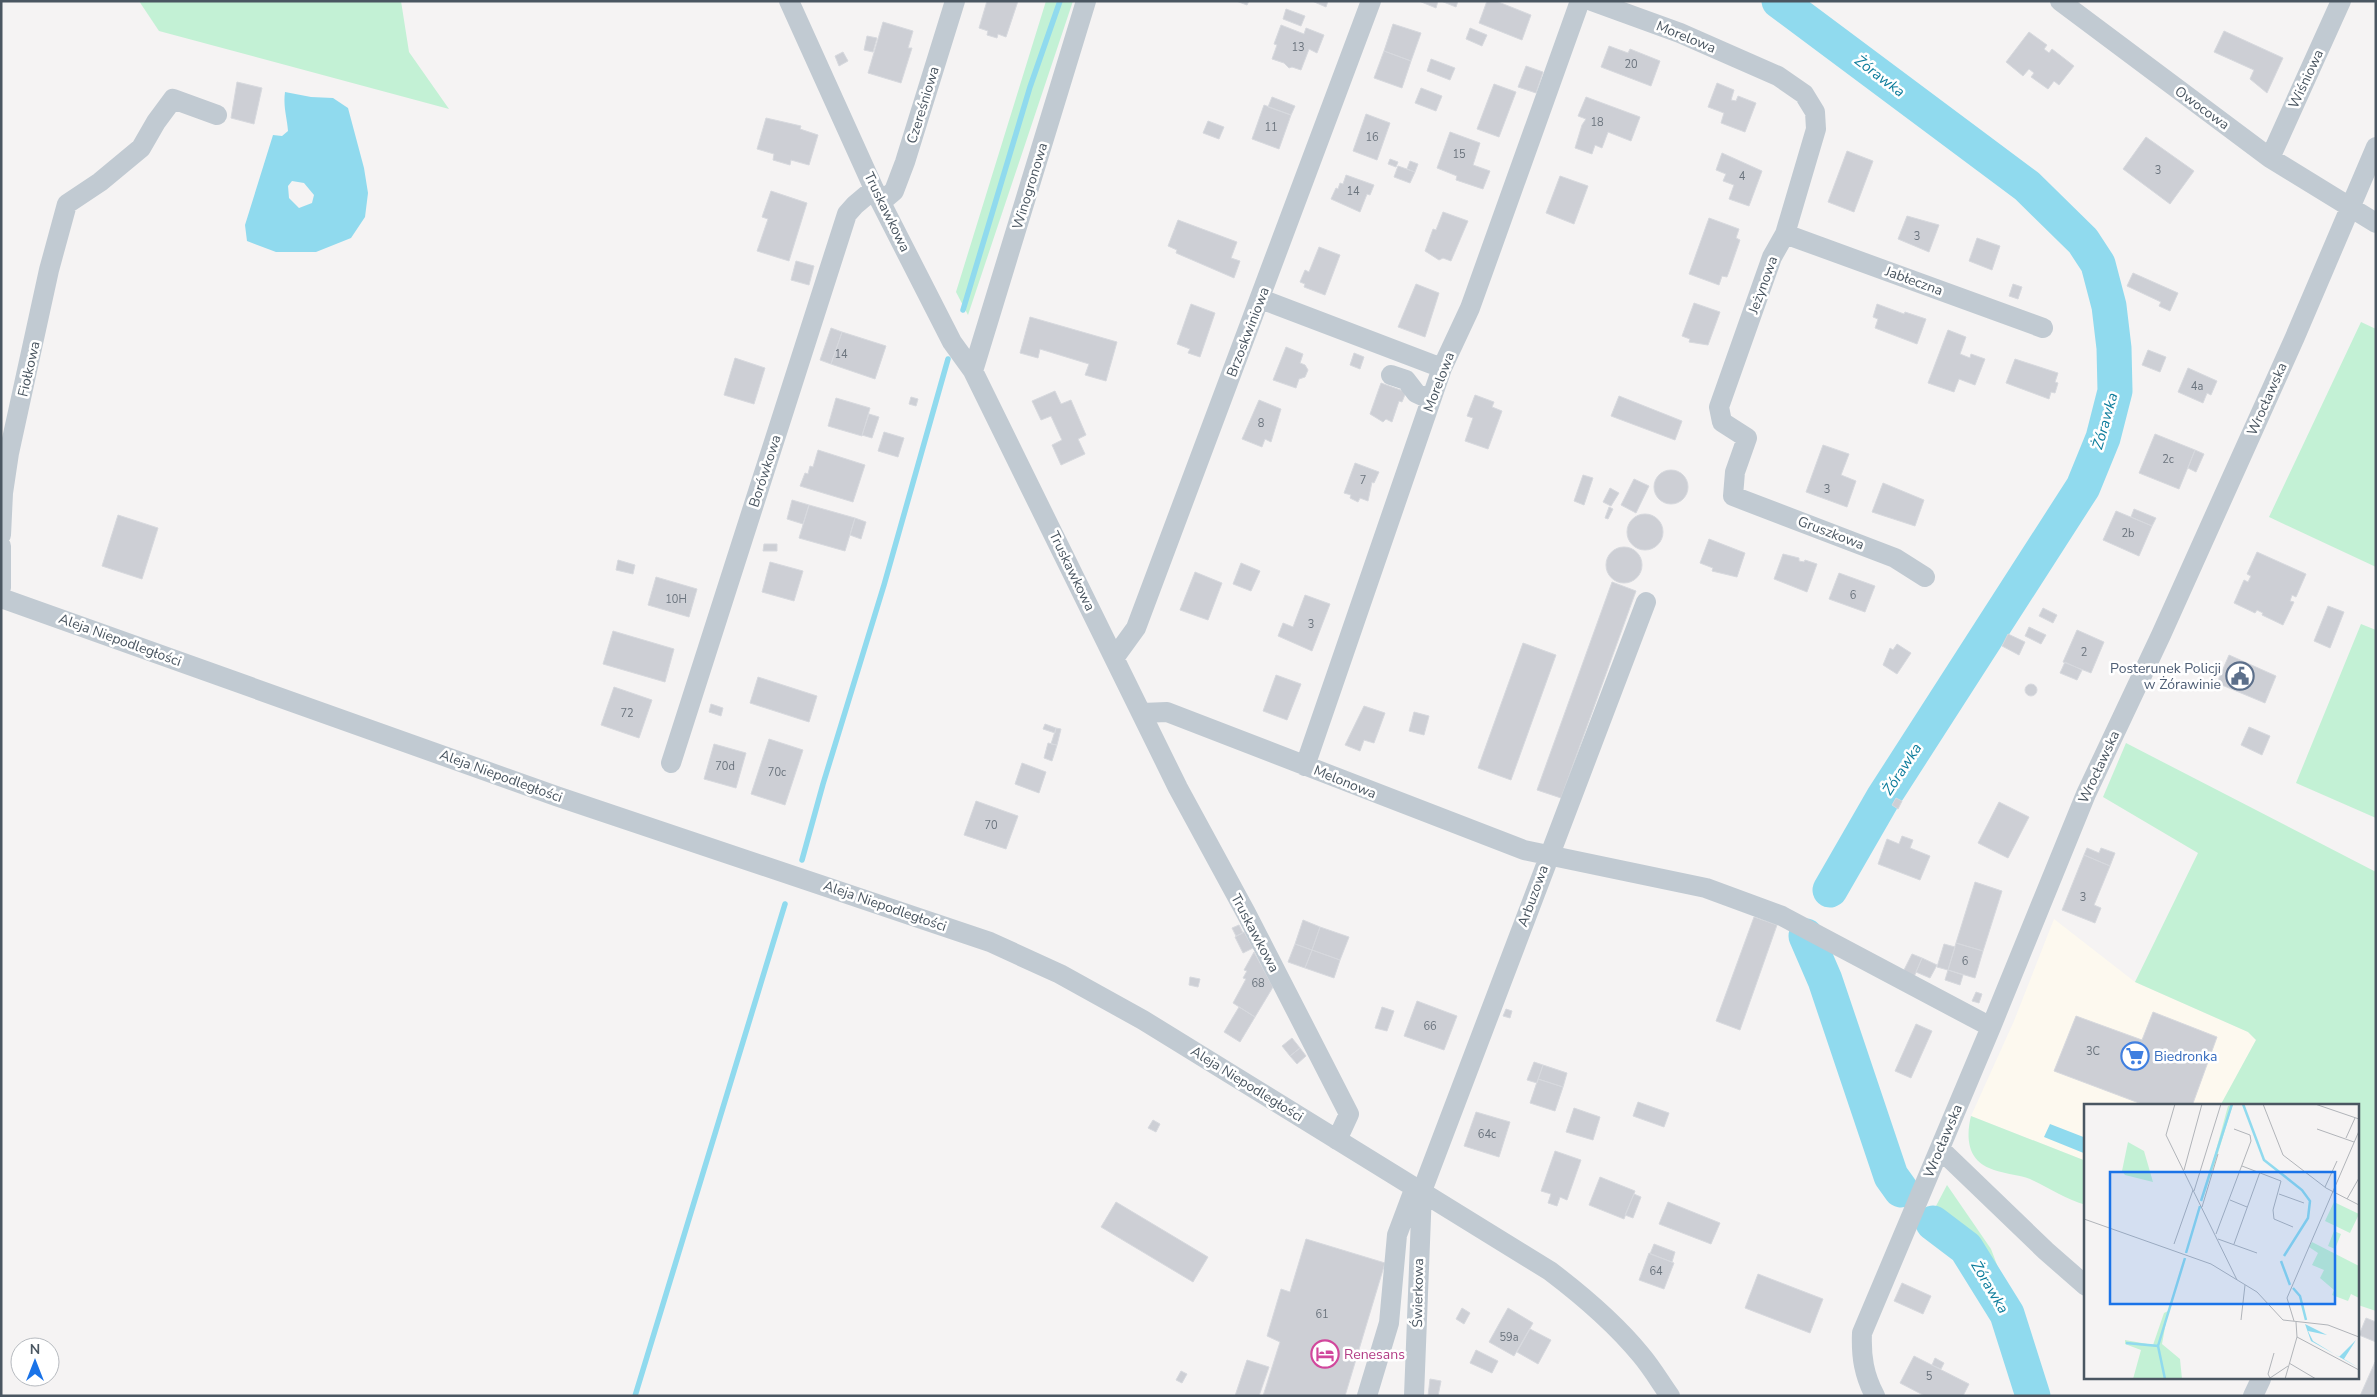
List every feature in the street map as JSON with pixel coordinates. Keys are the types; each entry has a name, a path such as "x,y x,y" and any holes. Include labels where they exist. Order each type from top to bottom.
{"street":[{"name":"Truskawkowa","path":"789,1 877,195 952,342 973,371 1178,788 1246,913 1349,1114 1337,1140"},
{"name":"Czereśniowa","path":"877,195 894,190 905,162 955,1"},
{"name":"Winogronowa","path":"973,371 1086,1"},
{"name":"Brzoskwiniowa","path":"1115,657 1136,628 1261,299 1371,1"},
{"name":"Morelowa","path":"1305,766 1442,368 1470,308 1580,1"},
{"name":"Morelowa","path":"1592,1 1680,33 1778,76"},
{"name":"Owocowa","path":"2060,1 2270,158 2376,223"},
{"name":"Wiśniowa","path":"2270,158 2341,1"},
{"name":"Jeżynowa","path":"1733,496 1735,472 1747,438 1722,422 1719,407 1772,257 1785,234 1816,129 1815,112 1804,94 1778,76"},
{"name":"Fiołkowa","path":"1,535 3,493 9,453 35,345 49,270 67,204 100,182 141,148 156,122 174,98 217,115"},
{"name":"Wrocławska","path":"1875,1396 1866,1379 1862,1361 1862,1333 1991,1027 2086,794 2161,635 2295,337 2349,206 2376,147"},
{"name":"Borówkowa","path":"671,762 848,214 855,205 877,195"},
{"name":"Jabłeczna","path":"1785,234 2043,328"},
{"path":"1261,299 1442,368"},
{"path":"1391,374 1406,380 1416,393 1432,400"},
{"name":"Gruszkowa","path":"1733,496 1895,558 1925,577"},
{"path":"1,546 1,588"},
{"name":"Aleja Niepodległości","path":"1,598 556,796 990,942 1060,974 1143,1020 1550,1271 1586,1298 1613,1323 1642,1356 1670,1396"},
{"name":"Arbuzowa","path":"1367,1396 1389,1323 1397,1236 1419,1189 1646,602"},
{"name":"Melonowa","path":"1142,713 1167,712 1486,836 1548,856 1706,888 1782,916 1991,1027"},
{"path":"1940,1149 2046,1251 2084,1284"},
{"name":"Świerkowa","path":"1414,1396 1419,1189"},
{"path":"2253,1396 2261,1380"}],"shaded area":[{"path":"2054,919 2135,982 2248,1032 2256,1040 2221,1104 2084,1104 2084,1160 1971,1116 2014,1021"}],"green space":[{"path":"139,1 401,1 409,52 449,109 159,31"},
{"path":"1046,1 1073,1 968,315 956,292"},
{"path":"2361,322 2376,329 2376,567 2269,517"},
{"path":"2361,624 2376,630 2376,818 2296,783"},
{"path":"2126,743 2376,872 2376,1311 2360,1306 2360,1104 2221,1104 2256,1040 2248,1032 2135,982 2198,853 2103,797"},
{"path":"1971,1116 2084,1160 2084,1204 2030,1179 1994,1170 1982,1164 1972,1153 1969,1131"},
{"path":"1947,1185 1991,1249 2047,1396 2039,1396 2006,1304 1936,1206"}],"water":[{"path":"285,92 311,97 333,98 348,108 364,168 368,193 365,217 351,238 316,252 276,252 247,241 245,225 273,135 282,136 288,131","holes":["292,181 304,183 314,195 312,203 299,208 289,198 288,186"]},
{"path":"2050,1124 2084,1137 2084,1153 2044,1137"}],"building":[{"path":"987,1 1018,1 1006,37 998,34 997,38 987,35 988,31 979,28"},
{"path":"1236,1 1249,1 1247,5"},
{"path":"1312,1 1328,1 1326,7"},
{"path":"1419,1 1438,1 1436,8"},
{"path":"1441,1 1458,1 1456,7"},
{"path":"1487,1 1496,1 1531,15 1522,40 1479,23"},
{"path":"1286,9 1305,16 1301,26 1283,19"},
{"path":"883,22 913,31 908,48 912,48 901,83 868,73"},
{"path":"1393,24 1421,33 1411,61 1384,51"},
{"path":"1281,25 1304,34 1306,28 1324,35 1317,53 1309,49 1301,70 1289,68 1284,63 1272,59 1277,45 1274,44"},
{"path":"1470,28 1487,35 1482,46 1466,39"},
{"path":"2224,31 2283,58 2267,93 2250,79 2254,70 2214,52"},
{"path":"2029,32 2047,45 2044,49 2049,53 2052,49 2074,66 2059,85 2054,81 2048,89 2031,77 2034,73 2029,69 2023,76 2006,62"},
{"path":"867,36 877,38 873,52 864,50"},
{"path":"1609,46 1628,53 1630,49 1660,61 1651,86 1601,67"},
{"path":"1384,51 1411,61 1402,88 1374,78"},
{"path":"843,52 848,61 839,66 835,56"},
{"path":"1431,59 1455,68 1450,80 1427,71"},
{"path":"1526,66 1543,72 1536,93 1518,87"},
{"path":"237,82 262,88 254,124 231,118"},
{"path":"1717,83 1734,90 1731,100 1736,101 1738,96 1756,103 1745,132 1721,123 1724,113 1708,107"},
{"path":"1494,84 1516,92 1499,137 1477,129"},
{"path":"1421,88 1442,96 1436,111 1415,103"},
{"path":"1272,97 1295,106 1291,115 1268,107"},
{"path":"1586,97 1640,117 1631,141 1608,132 1602,148 1595,145 1592,154 1575,148 1582,125 1586,119 1578,116"},
{"path":"1264,105 1291,115 1279,149 1252,139"},
{"path":"1366,114 1390,123 1377,160 1353,151"},
{"path":"766,118 801,126 800,129 818,135 809,165 791,160 790,165 773,160 774,154 757,149"},
{"path":"1208,121 1224,127 1219,139 1203,133"},
{"path":"1450,132 1480,143 1473,165 1490,171 1483,189 1456,180 1457,176 1437,168"},
{"path":"2146,137 2194,171 2170,204 2123,169"},
{"path":"1847,151 1873,161 1854,212 1828,202"},
{"path":"1722,153 1762,171 1749,206 1729,199 1734,185 1723,181 1726,174 1716,170"},
{"path":"1390,159 1398,162 1396,167 1388,164"},
{"path":"1410,161 1418,164 1415,172 1407,169"},
{"path":"1398,166 1415,172 1410,183 1394,177"},
{"path":"1346,175 1374,185 1370,195 1367,194 1360,212 1331,199 1340,183 1343,184"},
{"path":"1560,176 1588,186 1574,224 1546,213"},
{"path":"771,191 807,203 789,261 757,251 768,219 762,217"},
{"path":"1443,212 1468,221 1451,261 1443,258 1439,260 1425,251 1433,229 1436,230"},
{"path":"1907,216 1939,225 1929,252 1898,239"},
{"path":"1709,218 1739,229 1736,238 1740,240 1730,269 1727,277 1722,276 1719,285 1689,274"},
{"path":"1178,220 1237,242 1231,258 1240,261 1234,278 1176,253 1177,250 1168,246"},
{"path":"1977,238 2000,246 1992,270 1969,261"},
{"path":"1319,247 1340,255 1325,295 1304,287 1305,284 1300,282 1305,270 1309,272"},
{"path":"796,261 814,266 809,285 791,280"},
{"path":"2133,273 2178,293 2170,311 2159,306 2161,302 2127,286"},
{"path":"1416,284 1439,293 1425,337 1398,327"},
{"path":"2013,284 2022,287 2018,299 2009,296"},
{"path":"1694,303 1720,312 1708,345 1689,342 1690,339 1682,336"},
{"path":"1191,304 1215,313 1200,357 1188,353 1190,349 1177,344"},
{"path":"1877,304 1904,314 1905,312 1926,319 1917,344 1875,328 1878,319 1873,317"},
{"path":"1030,317 1117,342 1106,381 1085,375 1089,364 1040,349 1038,358 1020,353"},
{"path":"831,328 842,332 831,364 820,360"},
{"path":"1948,330 1966,337 1960,354 1970,358 1971,354 1985,359 1975,385 1959,379 1954,392 1928,383"},
{"path":"842,332 886,346 875,379 831,364"},
{"path":"1286,347 1303,354 1300,363 1305,365 1308,370 1305,377 1299,379 1296,388 1273,380"},
{"path":"2148,350 2166,357 2160,372 2142,365"},
{"path":"1354,353 1364,357 1360,369 1350,365"},
{"path":"735,358 765,368 754,404 724,395"},
{"path":"2015,359 2058,373 2055,382 2058,383 2055,393 2051,392 2049,399 2006,383"},
{"path":"2188,368 2217,381 2211,395 2207,393 2203,403 2178,392"},
{"path":"1381,383 1406,392 1402,402 1399,401 1392,422 1386,419 1383,422 1370,414"},
{"path":"1055,391 1061,404 1071,400 1086,435 1078,439 1085,454 1061,465 1052,445 1062,440 1051,416 1041,420 1032,401"},
{"path":"1475,395 1494,402 1492,407 1502,411 1488,449 1465,441 1473,418 1467,416"},
{"path":"1619,396 1682,421 1675,440 1611,416"},
{"path":"911,397 918,399 916,406 909,404"},
{"path":"836,398 870,408 862,436 828,426"},
{"path":"1259,400 1281,409 1271,442 1265,439 1262,447 1242,439"},
{"path":"869,414 879,417 872,438 862,435"},
{"path":"884,432 904,438 898,457 878,451"},
{"path":"2155,434 2195,450 2179,489 2139,473"},
{"path":"1823,445 1849,454 1841,475 1856,481 1847,507 1806,492"},
{"path":"818,450 865,465 853,502 800,486 805,473 808,474 810,466 813,467"},
{"path":"2195,450 2204,454 2196,472 2188,468"},
{"path":"1355,463 1379,472 1374,483 1372,482 1368,501 1360,498 1358,502 1350,498 1351,495 1344,493"},
{"path":"1671,470 1683,475 1688,487 1683,499 1671,504 1659,499 1654,487 1659,475"},
{"path":"1583,475 1593,478 1584,505 1574,501"},
{"path":"1634,479 1649,486 1636,513 1621,505"},
{"path":"1883,483 1924,500 1915,526 1872,512"},
{"path":"1610,488 1619,493 1611,506 1603,502"},
{"path":"792,500 809,505 803,524 787,519"},
{"path":"809,505 855,518 845,551 799,538"},
{"path":"1609,507 1613,509 1608,519 1605,518"},
{"path":"2134,509 2156,518 2152,526 2131,517"},
{"path":"2116,511 2152,526 2139,556 2103,540"},
{"path":"1645,514 1657,520 1663,532 1657,544 1645,550 1633,544 1627,532 1633,520"},
{"path":"118,515 158,528 142,579 102,566"},
{"path":"855,518 866,522 861,539 850,535"},
{"path":"1709,539 1745,553 1737,577 1712,571 1713,568 1700,563"},
{"path":"764,544 777,544 777,551 763,551"},
{"path":"1624,547 1631,548 1637,552 1641,558 1641,572 1637,578 1631,582 1624,583 1617,582 1611,578 1607,572 1606,565 1607,558 1611,552 1617,548"},
{"path":"2257,552 2306,574 2296,597 2292,595 2290,601 2294,602 2283,625 2262,615 2263,613 2257,610 2255,613 2234,603 2244,580 2248,582 2251,576 2247,574"},
{"path":"1783,554 1799,558 1799,561 1804,562 1805,560 1817,564 1807,592 1774,579"},
{"path":"618,560 635,565 633,574 616,570"},
{"path":"770,562 803,571 794,601 762,592"},
{"path":"1241,563 1260,571 1251,591 1233,584"},
{"path":"1195,572 1222,583 1208,620 1180,610"},
{"path":"1839,573 1875,586 1865,612 1829,599"},
{"path":"656,577 697,589 689,617 648,605"},
{"path":"1612,582 1636,591 1561,798 1537,790"},
{"path":"1305,595 1330,604 1312,651 1278,636 1283,623 1293,627"},
{"path":"2328,606 2344,612 2330,648 2314,641"},
{"path":"2043,608 2057,615 2053,623 2039,616"},
{"path":"2029,627 2046,635 2041,644 2025,636"},
{"path":"2077,630 2104,642 2091,673 2063,662"},
{"path":"613,631 674,649 665,682 603,664"},
{"path":"2008,634 2025,642 2019,655 2002,646"},
{"path":"1523,643 1556,655 1511,780 1478,768"},
{"path":"1897,644 1911,653 1897,674 1883,665 1890,648 1893,650"},
{"path":"2229,655 2276,676 2265,703 2217,683"},
{"path":"2065,662 2082,670 2077,680 2060,673"},
{"path":"1276,675 1301,684 1287,720 1263,711"},
{"path":"758,677 817,696 809,722 750,703"},
{"path":"2031,684 2037,690 2031,696 2025,690"},
{"path":"614,687 652,700 639,738 601,725"},
{"path":"711,704 723,708 721,716 709,712"},
{"path":"1364,706 1385,713 1374,743 1364,740 1360,751 1345,745"},
{"path":"1414,712 1429,716 1424,735 1409,731"},
{"path":"1045,724 1056,728 1055,733 1043,729"},
{"path":"2249,727 2270,736 2262,755 2241,745"},
{"path":"1056,728 1061,729 1057,745 1051,744"},
{"path":"769,739 803,750 785,805 751,794"},
{"path":"1048,743 1057,745 1052,761 1044,758"},
{"path":"714,744 746,753 736,788 704,779"},
{"path":"1022,763 1046,772 1039,793 1015,784"},
{"path":"1896,798 1902,801 1898,809 1892,805"},
{"path":"976,801 1018,816 1006,849 964,835"},
{"path":"1999,802 2029,817 2008,858 1978,843"},
{"path":"1902,836 1913,840 1910,848 1930,856 1920,880 1878,864 1887,839 1899,844"},
{"path":"2087,848 2099,853 2101,848 2115,853 2110,866 2084,855"},
{"path":"2084,855 2110,866 2094,905 2101,908 2095,923 2062,910"},
{"path":"1975,882 2002,891 1983,951 1956,943"},
{"path":"1754,917 1777,925 1740,1030 1716,1021"},
{"path":"1303,920 1320,927 1312,950 1295,944"},
{"path":"1239,925 1243,933 1236,936 1232,928"},
{"path":"1320,927 1349,937 1340,960 1312,950"},
{"path":"1244,932 1253,948 1243,953 1235,937"},
{"path":"1956,943 1983,951 1975,978 1948,970"},
{"path":"1295,944 1312,950 1305,968 1288,962"},
{"path":"1944,944 1955,947 1948,970 1937,967"},
{"path":"1312,950 1340,960 1334,978 1305,968"},
{"path":"1254,952 1273,987 1255,1017 1233,1003 1246,979 1243,978 1247,971 1244,970"},
{"path":"1912,954 1922,958 1914,977 1903,972"},
{"path":"1922,958 1937,965 1930,978 1916,972"},
{"path":"1948,970 1963,975 1960,985 1945,980"},
{"path":"1190,977 1200,979 1198,987 1189,985"},
{"path":"1976,992 1982,994 1979,1003 1972,1001"},
{"path":"1417,1001 1457,1016 1444,1050 1404,1036"},
{"path":"1239,1007 1255,1017 1240,1042 1224,1032"},
{"path":"1382,1007 1394,1011 1387,1031 1375,1028"},
{"path":"1506,1009 1512,1011 1510,1018 1503,1016"},
{"name":"Biedronka","path":"2153,1012 2217,1037 2193,1104 2142,1104 2054,1071 2076,1016 2142,1040"},
{"path":"1916,1024 1932,1031 1911,1078 1895,1071"},
{"path":"1292,1038 1300,1048 1290,1056 1282,1046"},
{"path":"1300,1048 1306,1056 1297,1064 1290,1056"},
{"path":"1534,1062 1543,1065 1537,1083 1527,1080"},
{"path":"1543,1065 1567,1073 1563,1087 1538,1079"},
{"path":"1538,1079 1563,1087 1555,1111 1530,1103"},
{"path":"1638,1102 1669,1113 1664,1127 1633,1116"},
{"path":"1574,1108 1600,1117 1593,1140 1566,1132"},
{"path":"1476,1112 1510,1122 1499,1157 1464,1146"},
{"path":"1153,1120 1160,1124 1156,1132 1148,1128"},
{"path":"1555,1151 1581,1160 1567,1200 1560,1197 1557,1206 1548,1203 1551,1194 1541,1191"},
{"path":"1600,1177 1635,1191 1624,1219 1589,1205"},
{"path":"1634,1194 1641,1197 1633,1218 1625,1215"},
{"path":"1116,1202 1208,1257 1193,1282 1101,1227"},
{"path":"1668,1202 1720,1223 1711,1244 1659,1224"},
{"path":"1306,1239 1385,1263 1345,1396 1263,1396 1280,1342 1267,1336 1281,1289 1290,1292"},
{"path":"1654,1244 1675,1252 1672,1262 1650,1254"},
{"path":"1649,1253 1674,1263 1664,1289 1639,1280"},
{"path":"1758,1274 1823,1299 1810,1333 1745,1308"},
{"path":"1902,1283 1931,1296 1923,1314 1894,1301"},
{"path":"1462,1308 1470,1313 1464,1324 1456,1319"},
{"path":"1508,1308 1533,1323 1514,1356 1489,1342"},
{"path":"2366,1318 2376,1322 2376,1342 2360,1335"},
{"path":"1530,1329 1551,1340 1538,1364 1517,1352"},
{"path":"1476,1350 1498,1361 1492,1373 1470,1363"},
{"path":"1914,1356 1969,1384 1963,1396 1925,1396 1900,1383"},
{"path":"1935,1358 1944,1363 1941,1369 1932,1365"},
{"path":"1247,1360 1269,1367 1259,1396 1235,1396"},
{"path":"2375,1362 2376,1396 2360,1396"},
{"path":"1181,1371 1187,1374 1182,1383 1176,1380"},
{"path":"1430,1379 1441,1381 1438,1396 1428,1396"}],"waterway":[{"path":"963,310 1030,87 1060,1"},
{"name":"Żórawka","path":"1779,1 2027,186 2083,241 2098,264 2109,306 2114,348 2115,391 2103,438 2083,487 1883,798 1830,890"},
{"path":"802,860 823,784 884,585 948,359"},
{"path":"635,1396 785,904"},
{"name":"Żórawka","path":"1806,936 1825,980 1891,1176 1901,1190"},
{"name":"Żórawka","path":"1933,1223 1966,1248 2007,1314 2033,1396"}],"place":[{"name":"Posterunek Policji w Żórawinie","path":"2240,676"},
{"name":"Biedronka","path":"2135,1056"},
{"name":"Renesans","path":"1325,1354"}]}
